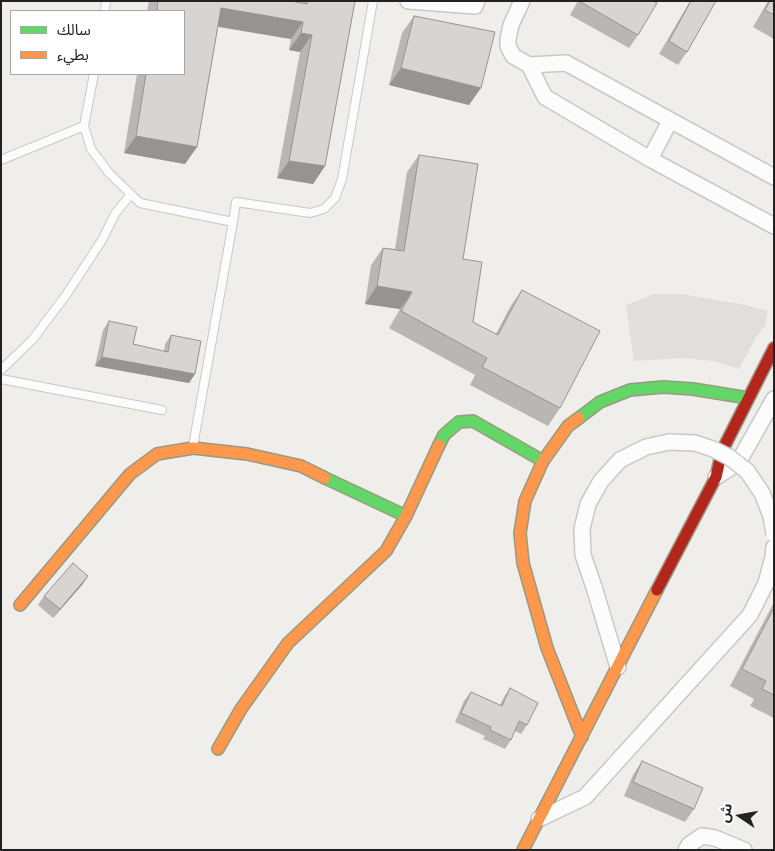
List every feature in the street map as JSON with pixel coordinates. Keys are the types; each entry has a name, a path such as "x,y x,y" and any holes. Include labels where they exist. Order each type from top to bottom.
{"street":[{"path":"408,1 474,6 477,1"},
{"path":"522,1 511,26 508,46 512,56 529,65 566,63 774,177"},
{"path":"529,65 545,97 650,159 774,226"},
{"path":"650,159 670,120"},
{"path":"523,850 716,477 722,451 774,348"},
{"path":"582,737 547,648 523,564 520,533 525,501 543,461 568,426 600,402 630,390 673,387 748,398"},
{"path":"716,477 738,463 774,399"},
{"path":"218,748 241,709 288,643 386,551 406,516 444,435 459,422 473,421 543,461"},
{"path":"618,667 583,555 582,529 588,504 601,480 620,460 646,447 670,442 695,443 713,448 729,456 747,471 762,494 771,516 774,534"},
{"path":"20,605 130,474 157,454 193,448 247,454 301,466 406,516"},
{"path":"539,819 585,797 750,615 766,583 774,547"},
{"path":"686,850 689,845 702,836 715,838 744,850"}],"lane":[{"path":"193,448 236,202 310,213 324,209 335,198 342,179 373,1"},
{"path":"94,75 84,126 91,149 109,173 140,203 233,222"},
{"path":"1,160 84,126"},
{"path":"1,370 33,339 66,295 102,240 115,214 131,194"},
{"path":"1,379 162,410"}],"shaded area":[{"path":"654,294 682,294 746,305 768,311 765,326 756,337 739,369 713,361 683,358 634,361 626,305"}],"building":[{"path":"158,1 291,1 307,4 307,1 355,1 325,166 289,161 312,35 301,33 303,22 221,8 197,147 136,136 146,75 185,75 185,10 157,10"},
{"path":"579,1 653,1 657,3 638,35"},
{"path":"691,1 716,1 687,52 669,41"},
{"path":"770,1 774,1 774,15 765,10"},
{"path":"414,16 495,32 481,88 401,68"},
{"path":"419,155 478,164 463,259 482,262 473,322 498,335 522,290 600,331 560,408 482,367 487,358 401,311 412,292 377,286 383,248 404,251"},
{"path":"109,321 137,327 133,344 168,352 171,335 201,341 195,374 102,357"},
{"path":"73,563 88,576 60,609 44,596"},
{"path":"774,608 774,695 762,689 766,681 742,669"},
{"path":"510,688 538,703 527,725 519,721 511,740 490,730 491,727 461,713 471,692 502,706"},
{"path":"642,761 703,788 694,809 633,782"}],"traffic: fast":[{"path":"579,418 600,402 630,390 663,387 693,389 748,398"},
{"path":"439,445 444,435 459,422 473,421 543,461"},
{"path":"325,478 406,516"}],"traffic: slow":[{"path":"579,418 568,426 543,461 525,501 520,533 523,563 547,648 582,737"},
{"path":"218,749 241,709 288,643 386,551 406,516 439,445"},
{"path":"20,605 130,474 157,454 193,448 247,454 301,466 325,478"},
{"path":"523,850 657,590"}],"traffic: jam":[{"path":"657,590 716,477 722,451 774,348"}]}
